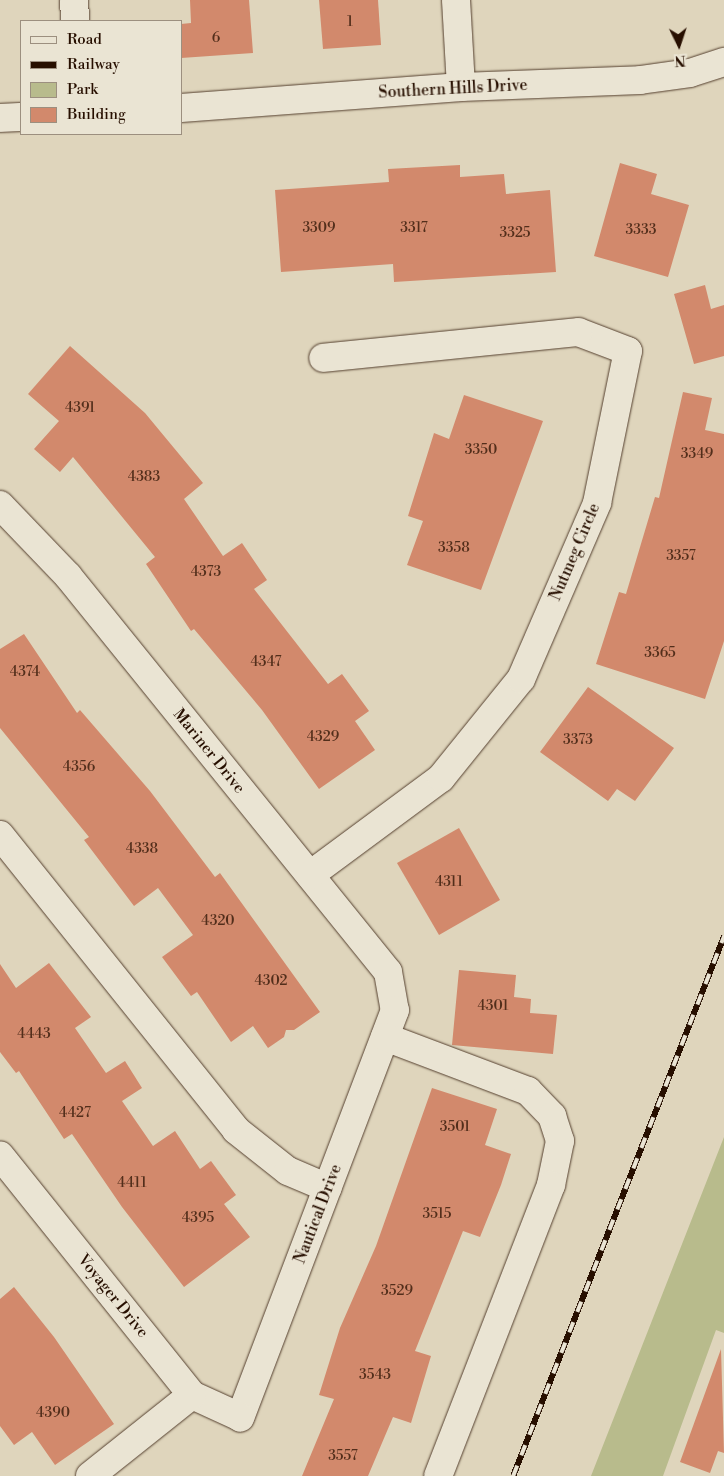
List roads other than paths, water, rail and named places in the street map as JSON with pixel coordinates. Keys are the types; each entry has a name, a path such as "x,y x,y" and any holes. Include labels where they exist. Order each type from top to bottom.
{"street":[{"path":"74,0 76,20"},
{"path":"456,0 461,87"},
{"name":"Southern Hills Drive","path":"182,108 461,87 640,80 690,73 724,62"},
{"path":"0,118 20,118"},
{"name":"Nutmeg Circle","path":"310,875 441,778 521,680 597,503 628,351 578,332 323,358"},
{"name":"Mariner Drive","path":"0,505 68,576 388,972 395,1010"},
{"path":"0,835 236,1130 288,1171 328,1188"},
{"name":"Nautical Drive","path":"240,1417 395,1010"},
{"path":"385,1037 528,1090 552,1116 560,1141 551,1185 438,1476"},
{"name":"Voyager Drive","path":"0,1155 192,1395 240,1417"},
{"path":"90,1476 192,1395"}],"railway":[{"path":"513,1476 724,936"}]}
